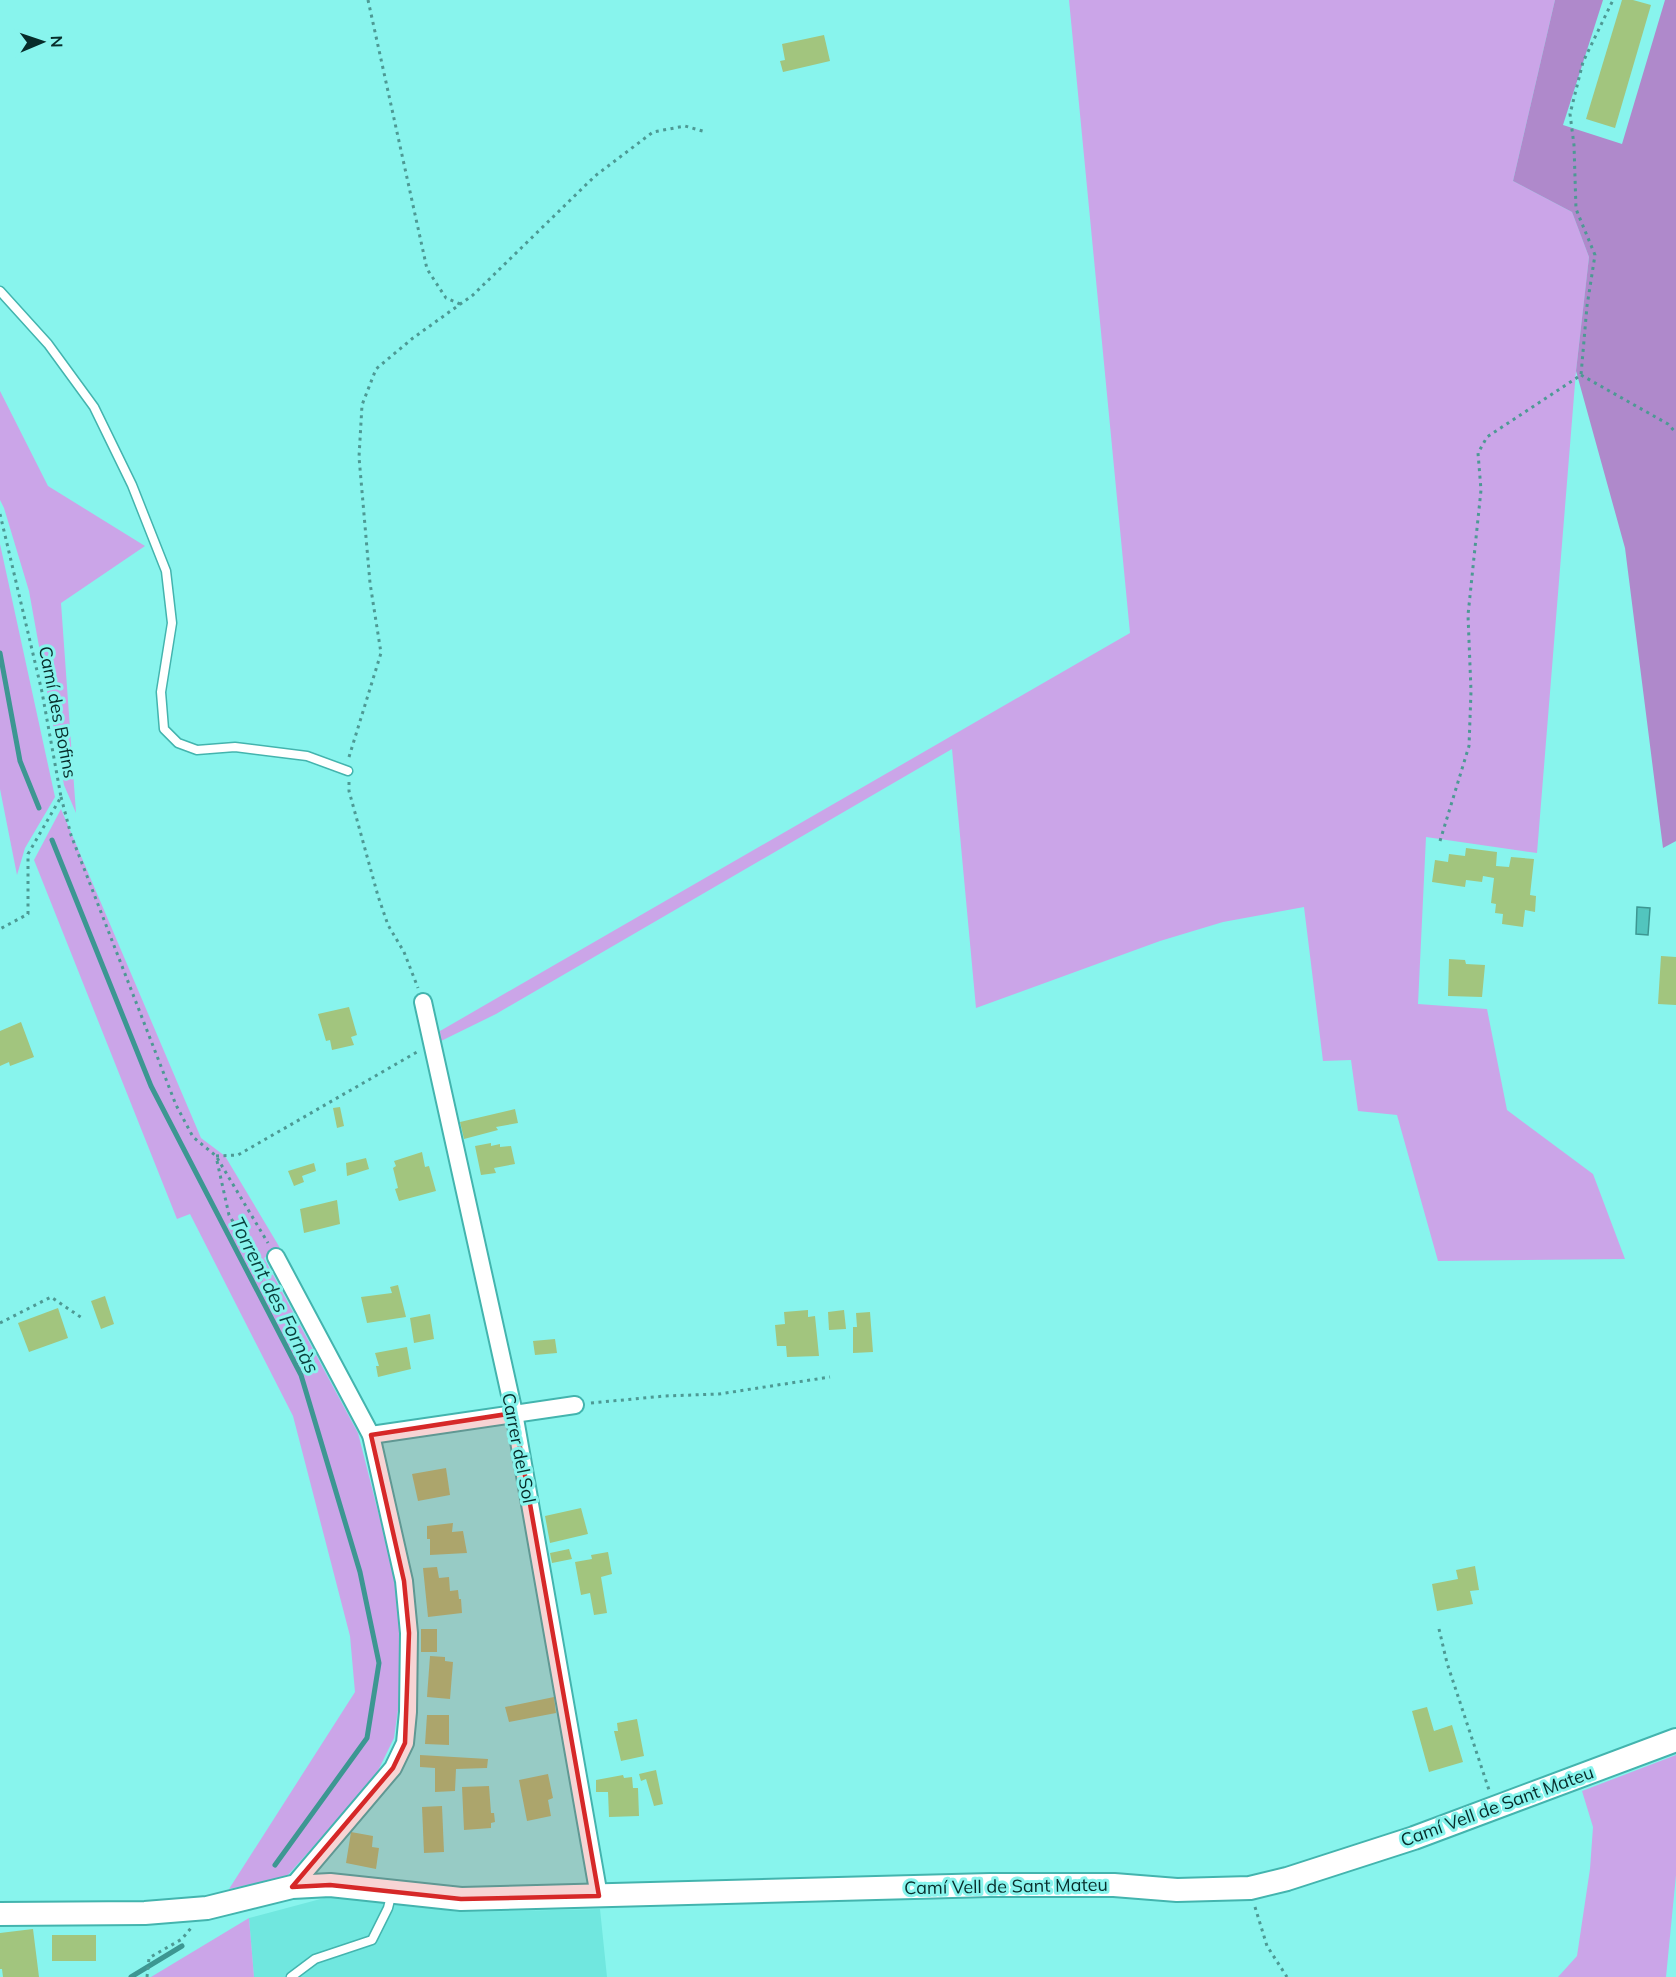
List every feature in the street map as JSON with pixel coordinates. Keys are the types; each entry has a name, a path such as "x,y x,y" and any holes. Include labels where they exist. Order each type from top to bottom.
{"street":[{"name":"Carrer del Sol","path":"423,1002 514,1413 599,1896"},
{"path":"276,1257 371,1435 404,1581 409,1633 408,1712 405,1743 393,1768 302,1887"},
{"path":"371,1435 575,1405"},
{"name":"Camí Vell de Sant Mateu","path":"0,1914 145,1913 207,1908 302,1887 330,1886 461,1899 990,1885 1114,1885 1177,1890 1250,1888 1287,1879 1414,1838 1676,1740"}],"lane":[{"path":"0,291 48,344 94,407 132,485 166,572 172,623 161,692 164,729 178,743 197,750 235,747 307,756 348,771"},
{"path":"291,1977 315,1959 372,1940 388,1908 392,1891"}],"path":[{"path":"368,0 427,269 446,298 460,304"},
{"path":"1581,375 1587,306 1595,255 1575,209 1574,145 1570,114 1583,62 1613,0"},
{"path":"423,1002 404,952 388,925 349,791 347,763 381,652 370,583 359,457 362,405 376,369 412,338 473,295 595,176 653,132 685,126 706,132"},
{"path":"1581,375 1668,424 1676,433"},
{"path":"1440,841 1469,746 1471,691 1468,615 1481,490 1478,453 1487,437 1581,375"},
{"name":"Camí des Bofins","path":"0,514 42,692 61,796 28,854 28,914 0,929"},
{"path":"61,796 76,846 176,1105 193,1137 216,1156 276,1257"},
{"path":"216,1156 238,1155 432,1044"},
{"path":"216,1156 229,1215 261,1268 261,1283 265,1289 291,1305 303,1308"},
{"path":"0,1323 51,1297 82,1318"},
{"path":"575,1405 665,1396 719,1394 830,1377"},
{"path":"1438,1629 1494,1808"},
{"path":"1250,1888 1267,1946 1287,1977"},
{"path":"146,1975 149,1958 182,1939 207,1908"}],"highlighted area":[{"path":"514,1413 599,1896 461,1899 330,1885 292,1887 393,1768 405,1743 409,1633 404,1581 371,1435"}],"shaded area":[{"path":"1069,0 1555,0 1513,181 1572,212 1589,257 1576,371 1537,853 1426,837 1418,1004 1487,1009 1507,1110 1593,1174 1625,1259 1438,1261 1397,1115 1358,1111 1351,1060 1323,1061 1304,907 1223,922 1160,941 976,1008 952,749 496,1014 441,1041 440,1031 1130,633"},
{"path":"1555,0 1603,0 1563,125 1622,144 1665,0 1676,0 1676,841 1663,848 1625,548 1576,371 1589,257 1572,212 1513,181"},
{"path":"0,391 48,486 145,546 61,603 76,813 64,785 29,591 0,500"},
{"path":"0,544 55,797 25,848 17,875 0,789"},
{"path":"61,809 201,1138 225,1156 280,1248 264,1258 358,1433 409,1633 394,1738 374,1779 287,1876 229,1889 355,1692 350,1636 293,1416 190,1214 177,1219 34,860"},
{"path":"1637,907 1650,908 1648,935 1636,934"},
{"path":"1676,1755 1676,1875 1666,1977 1558,1977 1577,1956 1590,1869 1593,1827 1582,1791"},
{"path":"328,1897 373,1900 459,1912 600,1909 607,1977 254,1977 249,1918"},
{"path":"249,1918 254,1977 151,1977"}],"building":[{"path":"1622,0 1633,0 1651,5 1615,128 1586,119"},
{"path":"824,35 830,61 783,72 780,61 785,60 782,44"},
{"path":"1466,848 1497,852 1496,866 1509,867 1511,857 1534,859 1530,895 1536,896 1535,912 1525,910 1523,927 1502,924 1503,914 1495,913 1496,904 1491,903 1494,878 1483,876 1482,882 1466,880 1465,887 1432,882 1435,860 1448,862 1449,854 1465,856"},
{"path":"1661,956 1676,957 1676,1005 1658,1004"},
{"path":"1449,959 1465,960 1466,964 1485,965 1482,997 1448,996"},
{"path":"349,1007 357,1035 351,1037 354,1045 332,1050 330,1040 326,1041 318,1014"},
{"path":"21,1022 34,1057 10,1066 9,1062 0,1066 0,1031"},
{"path":"340,1107 344,1126 337,1128 333,1108"},
{"path":"515,1109 518,1123 496,1127 498,1130 464,1139 460,1122"},
{"path":"491,1143 491,1146 500,1144 500,1147 511,1146 515,1164 494,1168 496,1173 481,1175 475,1146"},
{"path":"422,1152 425,1167 429,1166 436,1191 399,1201 395,1189 398,1188 393,1168 396,1166 394,1161"},
{"path":"366,1158 369,1169 347,1176 346,1163"},
{"path":"314,1163 316,1171 302,1176 304,1182 294,1186 288,1171"},
{"path":"337,1200 340,1224 304,1233 300,1209"},
{"path":"398,1285 406,1317 367,1323 361,1297 392,1293 390,1287"},
{"path":"105,1296 114,1324 101,1329 91,1301"},
{"path":"58,1308 68,1338 29,1352 18,1323"},
{"path":"808,1310 808,1317 815,1316 819,1356 787,1357 786,1346 777,1346 775,1325 785,1324 784,1312"},
{"path":"844,1310 846,1329 829,1330 828,1312"},
{"path":"870,1312 873,1352 853,1353 853,1327 857,1327 856,1313"},
{"path":"430,1314 434,1339 414,1343 410,1318"},
{"path":"555,1339 557,1353 535,1355 533,1341"},
{"path":"407,1347 411,1369 378,1377 376,1366 379,1366 375,1353"},
{"path":"446,1468 450,1495 418,1501 412,1474"},
{"path":"581,1508 588,1534 550,1543 545,1516"},
{"path":"453,1523 452,1532 463,1531 467,1553 430,1555 427,1526"},
{"path":"569,1549 572,1559 552,1563 550,1553"},
{"path":"608,1552 612,1574 601,1577 607,1613 594,1615 590,1593 581,1595 575,1562 592,1559 591,1555"},
{"path":"1475,1566 1479,1590 1470,1591 1473,1604 1437,1611 1432,1584 1458,1579 1456,1570"},
{"path":"437,1567 439,1578 449,1577 450,1591 458,1590 462,1613 428,1617 423,1568"},
{"path":"421,1629 437,1629 437,1652 421,1652"},
{"path":"430,1656 445,1657 445,1661 453,1662 450,1699 427,1697"},
{"path":"554,1697 556,1713 509,1722 505,1707"},
{"path":"1427,1707 1434,1731 1452,1725 1463,1762 1429,1772 1412,1711"},
{"path":"427,1715 449,1715 449,1745 425,1744"},
{"path":"637,1719 644,1756 621,1761 614,1731 618,1731 617,1723"},
{"path":"420,1755 488,1759 487,1768 456,1769 455,1791 435,1792 435,1768 420,1767"},
{"path":"656,1770 663,1804 654,1806 646,1779 641,1781 639,1774"},
{"path":"548,1774 553,1798 548,1800 551,1816 527,1821 519,1780"},
{"path":"623,1775 624,1778 632,1777 633,1788 638,1788 639,1816 609,1817 608,1792 596,1792 596,1780"},
{"path":"489,1786 491,1813 494,1813 495,1822 491,1823 491,1828 464,1830 462,1787"},
{"path":"442,1806 444,1852 424,1853 422,1807"},
{"path":"351,1832 373,1836 372,1847 379,1848 376,1869 346,1863"},
{"path":"33,1929 39,1977 3,1977 2,1969 0,1969 0,1933"},
{"path":"52,1935 96,1935 96,1961 52,1961"}],"waterway":[{"name":"Torrent des Fornàs","path":"0,653 20,761 39,808"},
{"name":"Torrent des Fornàs","path":"52,840 151,1086 301,1375 360,1572 379,1663 367,1738 275,1865"},
{"name":"Torrent des Fornàs","path":"131,1977 182,1946"}]}
